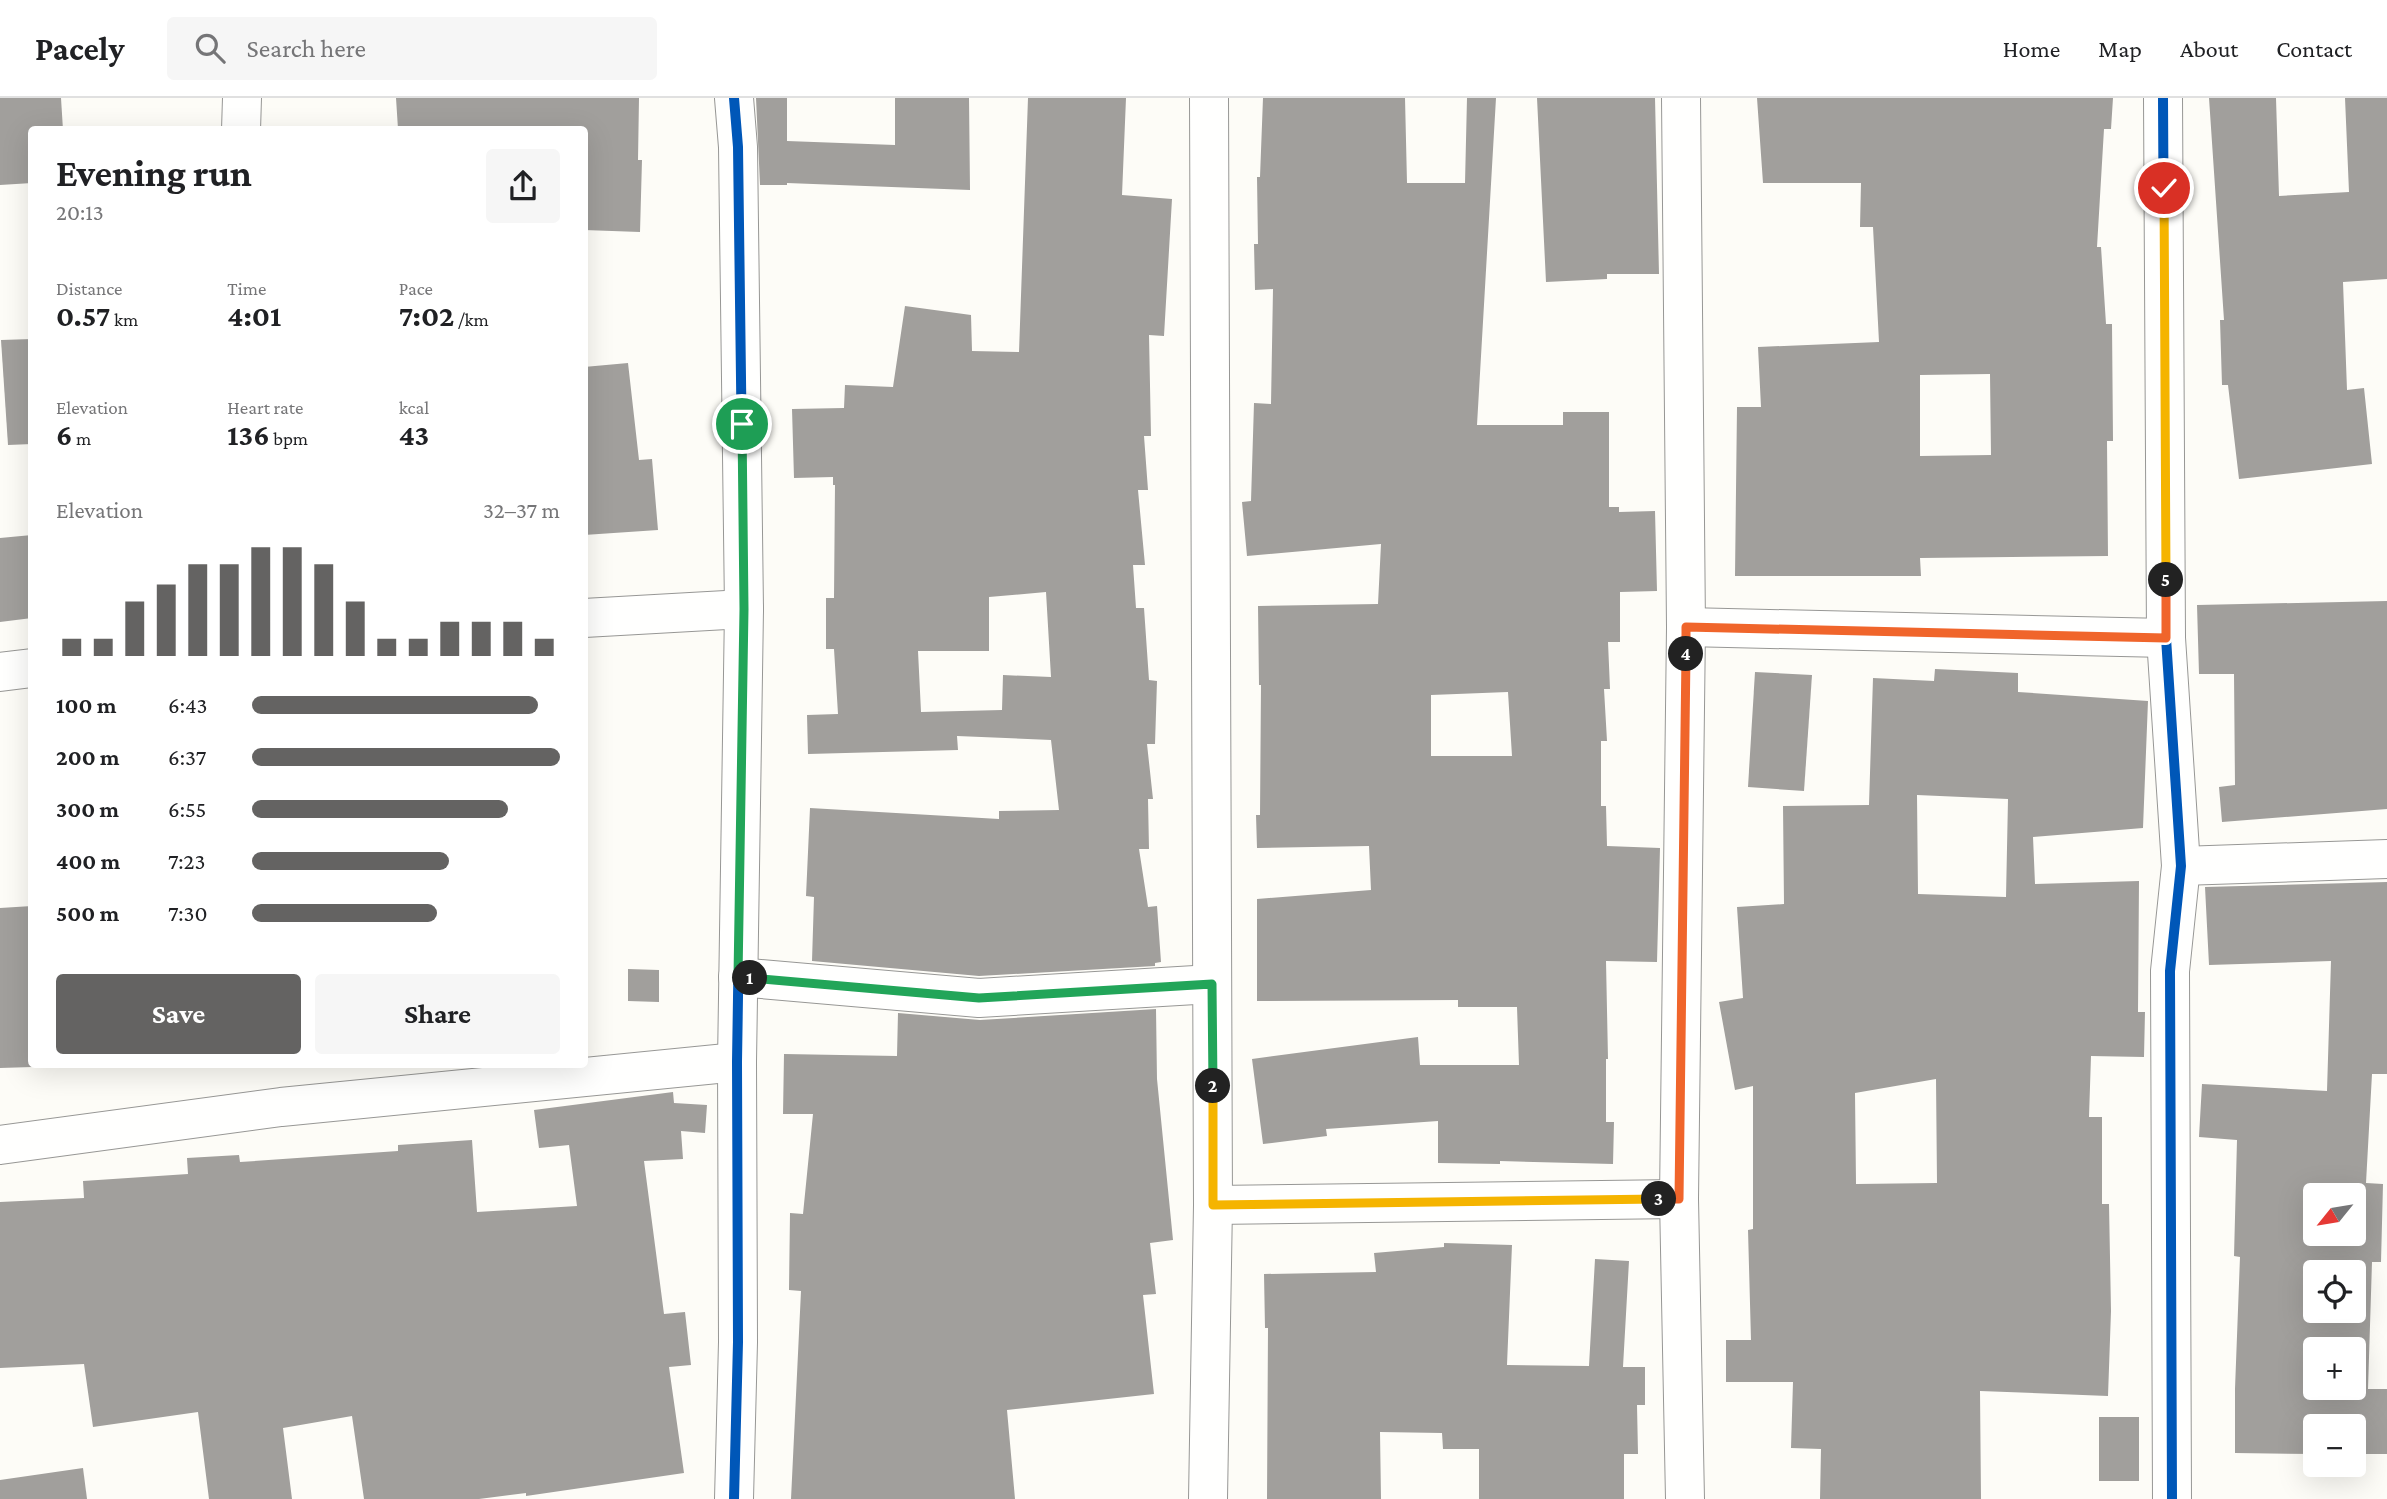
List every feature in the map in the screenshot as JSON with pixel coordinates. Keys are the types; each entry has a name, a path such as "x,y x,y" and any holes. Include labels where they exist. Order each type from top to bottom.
{"street":[{"path":"241,126 242,98"},
{"path":"734,98 738,147 744,609 737,1062 738,1342 734,1499"},
{"path":"1208,1499 1213,1205 1209,98"},
{"path":"1681,98 1686,627 1679,1199 1685,1499"},
{"path":"2164,98 2166,638 2181,866 2170,971 2172,1499"},
{"path":"588,618 744,609"},
{"path":"1686,627 2166,638"},
{"path":"0,672 28,668"},
{"path":"2181,866 2387,859"},
{"path":"738,977 979,998 1212,984"},
{"path":"0,1145 281,1107 737,1062"},
{"path":"1213,1205 1679,1199"}],"building":[{"path":"0,98 61,98 63,126 28,126 28,183 0,185"},
{"path":"396,98 639,98 638,160 642,160 640,232 588,230 588,126 398,126"},
{"path":"756,98 787,98 787,141 895,145 895,98 969,98 970,190 787,183 760,185"},
{"path":"1028,98 1126,98 1122,195 1172,199 1164,336 1149,335 1151,436 1144,436 1148,490 1138,490 1145,565 1133,565 1136,608 1144,608 1149,680 1157,681 1155,744 1147,744 1153,799 1148,799 1149,849 1139,849 1148,907 1157,906 1161,962 1155,963 1155,966 979,976 812,961 814,897 806,896 810,808 999,819 999,811 1059,810 1051,740 957,736 958,750 808,754 807,715 838,714 834,649 826,649 826,598 834,598 835,485 833,477 794,478 792,409 844,408 845,385 893,387 905,306 971,315 972,351 1019,352","holes":["1046,592 1051,677 1003,675 1002,710 921,712 918,651 989,651 989,597"]},
{"path":"1263,98 1405,98 1407,183 1465,183 1467,98 1496,98 1477,425 1563,425 1563,412 1609,412 1609,507 1619,507 1619,512 1655,511 1657,591 1620,592 1620,642 1608,642 1610,689 1604,689 1607,741 1601,741 1601,806 1606,806 1607,846 1660,848 1657,962 1606,961 1606,1122 1614,1122 1613,1164 1500,1161 1500,1164 1438,1163 1438,1121 1326,1129 1327,1136 1263,1144 1252,1059 1418,1037 1420,1065 1519,1065 1517,1007 1458,1007 1458,1000 1257,1001 1257,899 1371,890 1369,846 1257,848 1256,815 1260,815 1261,685 1258,606 1378,604 1381,544 1247,556 1242,502 1251,501 1254,403 1271,404 1273,289 1255,290 1254,244 1258,244 1257,177 1260,177","holes":["1508,692 1512,756 1431,756 1431,695"]},
{"path":"1537,98 1655,98 1659,274 1607,274 1607,279 1546,282"},
{"path":"1757,98 2113,98 2111,129 2104,129 2097,247 2101,247 2106,324 2112,324 2113,441 2107,441 2108,556 1920,558 1921,576 1735,576 1737,407 1761,407 1758,347 1879,342 1873,227 1860,227 1861,183 1763,183","holes":["1990,374 1991,455 1920,456 1920,375"]},
{"path":"2209,98 2276,98 2279,196 2349,192 2345,98 2387,98 2387,279 2343,282 2347,390 2364,388 2372,464 2239,479 2228,385 2222,385 2220,320 2224,320"},
{"path":"28,339 28,444 8,445 1,340"},
{"path":"628,363 639,460 652,459 658,530 588,535 588,367"},
{"path":"28,535 28,618 0,622 0,538"},
{"path":"2387,601 2387,809 2222,822 2219,787 2235,785 2234,674 2199,674 2197,605"},
{"path":"1935,669 2018,673 2018,692 2148,701 2143,828 2033,837 2035,884 2139,881 2138,1012 2145,1012 2144,1057 2091,1056 2089,1117 2102,1117 2102,1204 2109,1204 2111,1311 2108,1396 1980,1391 1981,1499 1820,1499 1821,1449 1791,1448 1793,1382 1726,1382 1726,1340 1751,1340 1748,1230 1753,1229 1753,1086 1735,1090 1719,1002 1743,998 1737,907 1784,904 1783,806 1869,805 1873,678 1934,681","holes":["1917,795 2008,799 2006,897 1918,894","1936,1079 1937,1183 1856,1184 1855,1093"]},
{"path":"1755,672 1812,675 1804,791 1748,787"},
{"path":"2387,882 2387,1074 2372,1074 2366,1183 2383,1184 2381,1262 2372,1262 2368,1389 2387,1389 2387,1454 2366,1454 2366,1414 2303,1414 2303,1454 2235,1453 2240,1257 2234,1256 2237,1140 2199,1137 2202,1084 2327,1091 2331,961 2209,965 2205,887"},
{"path":"28,906 28,1067 0,1068 0,908"},
{"path":"628,969 659,970 659,1002 628,1001"},
{"path":"1156,1009 1157,1079 1173,1240 1150,1243 1156,1294 1143,1295 1154,1394 1007,1410 1015,1499 791,1499 801,1291 789,1290 790,1213 803,1214 813,1114 783,1114 784,1054 897,1056 898,1013 980,1020"},
{"path":"673,1092 674,1103 707,1105 705,1133 681,1131 683,1159 644,1161 664,1314 685,1312 691,1365 669,1367 684,1473 526,1496 526,1493 479,1499 364,1499 352,1416 283,1428 292,1499 209,1499 198,1412 93,1427 84,1364 0,1368 0,1202 84,1198 83,1181 188,1174 187,1158 239,1155 240,1162 398,1151 398,1145 472,1140 477,1212 577,1206 569,1145 539,1148 534,1110"},
{"path":"1444,1243 1512,1245 1507,1365 1589,1366 1595,1259 1629,1261 1623,1367 1645,1367 1645,1405 1637,1405 1638,1454 1624,1454 1624,1499 1479,1499 1479,1449 1443,1449 1442,1433 1380,1432 1381,1499 1267,1499 1268,1328 1265,1328 1264,1274 1376,1272 1374,1253 1444,1247"},
{"path":"2099,1417 2139,1417 2139,1481 2099,1481"},
{"path":"83,1468 87,1499 0,1499 0,1480"}],"cycle path":[{"path":"734,98 738,147 744,609 737,1062 738,1342 734,1499"},
{"path":"2163,98 2166,638 2181,866 2170,971 2172,1499"}],"route":[{"path":"742,424 744,609 738,977 979,998 1212,984 1213,1205 1679,1199 1686,627 2166,638 2164,188"}]}
